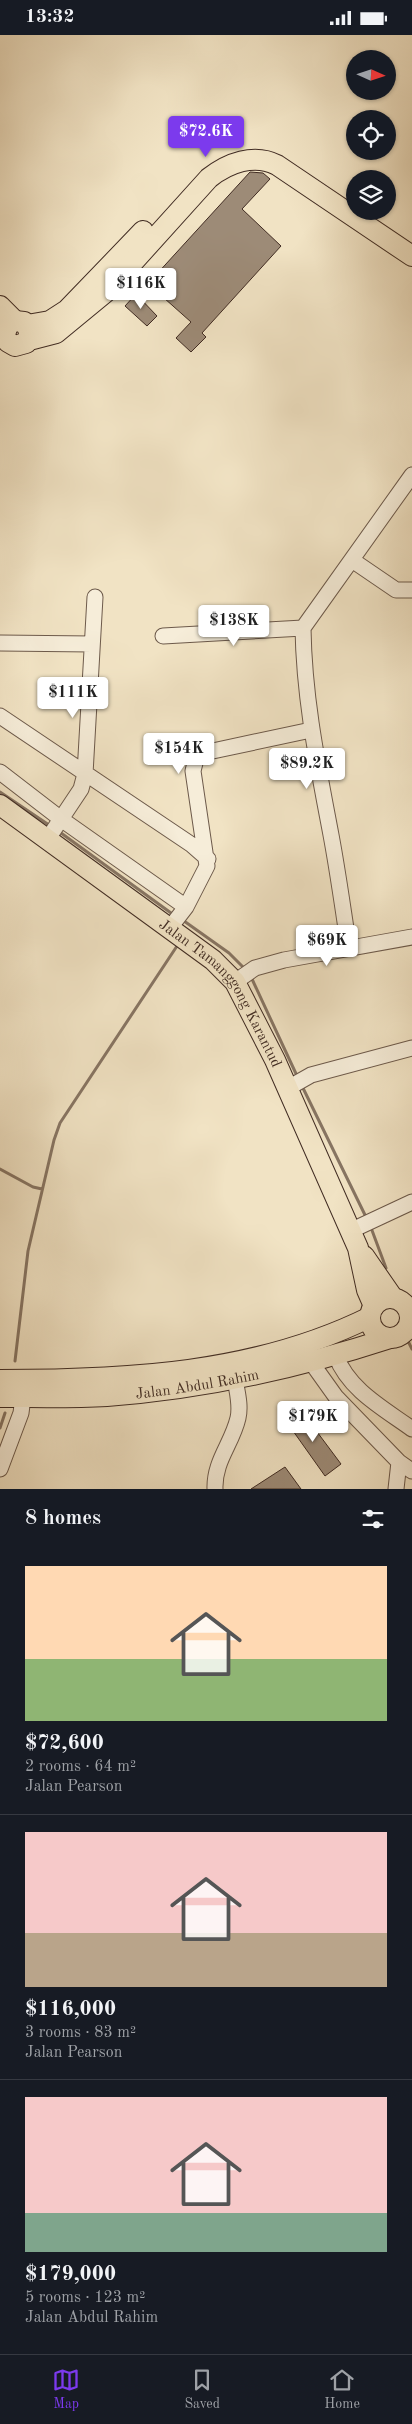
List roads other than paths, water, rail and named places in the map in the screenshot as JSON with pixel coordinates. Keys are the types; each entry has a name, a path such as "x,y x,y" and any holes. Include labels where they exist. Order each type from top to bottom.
{"main road":[{"path":"15,329 50,321 67,310 136,239 187,179 202,166 220,155 249,147 266,149 295,163 346,198"},
{"path":"15,329 56,333 107,291 208,178 222,169 239,162 258,159 277,165 412,256"},
{"path":"378,220 412,244"},
{"path":"0,306 15,329"},
{"name":"Jalan Tamanggong Karantud","path":"0,805 213,960 235,982 292,1085 361,1232 405,1306"},
{"name":"Jalan Tamanggong Karantud","path":"361,1232 367,1290 372,1311"},
{"path":"382,1299 405,1306 410,1322 402,1336 378,1334 373,1329 372,1311 382,1299"},
{"name":"Jalan Abdul Rahim","path":"0,1380 97,1379 192,1371 229,1364 291,1347 340,1330 372,1311"},
{"name":"Jalan Abdul Rahim","path":"0,1397 114,1395 171,1389 235,1379 311,1362 402,1336"}],"street":[{"path":"349,947 311,730 304,670 303,628 412,475"},
{"path":"352,560 396,590 412,590"},
{"path":"47,840 81,789 85,774 95,597"},
{"path":"163,636 303,628"},
{"path":"0,643 92,645"},
{"path":"0,716 192,845 208,859"},
{"path":"169,929 186,907 205,874 208,859 193,771 196,759 208,752 311,730"},
{"path":"0,772 61,819 186,907"},
{"path":"235,982 255,968 265,965 349,947 412,937"},
{"path":"292,1085 311,1075 412,1047"},
{"path":"361,1232 412,1203"},
{"path":"336,1356 341,1369 357,1389 412,1429"},
{"path":"311,1362 336,1397 399,1462 412,1471"},
{"path":"215,1489 217,1465 238,1417 239,1401 235,1379"},
{"path":"0,1469 20,1413 23,1397"},
{"path":"396,1489 399,1462"}],"waterway":[{"path":"0,792 49,825"},
{"path":"61,833 171,913"},
{"path":"184,921 229,953 243,967"},
{"path":"15,1361 28,1251 54,1140 60,1123 179,943"},
{"path":"252,979 298,1078"},
{"path":"302,1086 366,1217"},
{"path":"0,1169 33,1187 42,1189"},
{"path":"370,1225 386,1268"},
{"path":"408,1341 412,1349"},
{"path":"0,1428 5,1413"}]}
